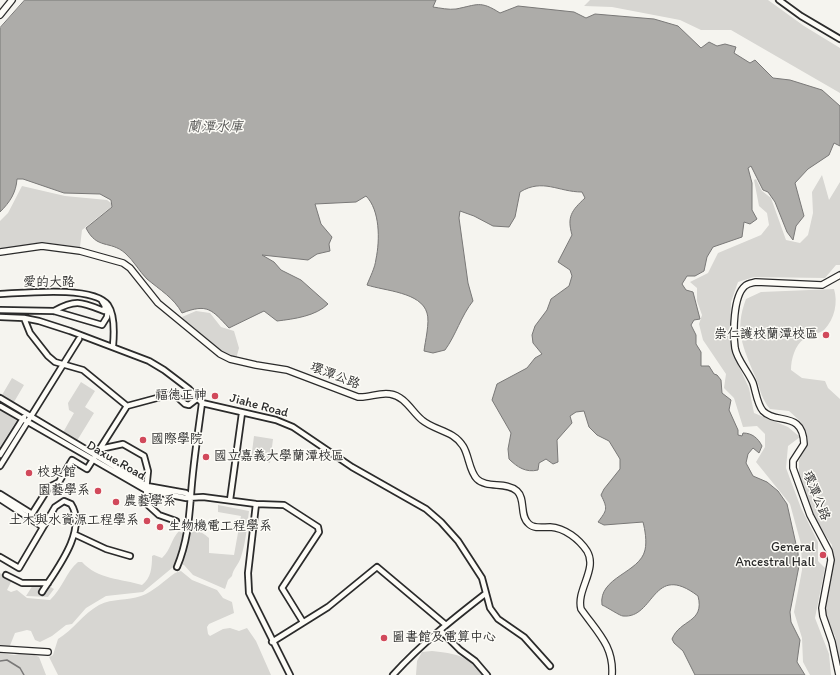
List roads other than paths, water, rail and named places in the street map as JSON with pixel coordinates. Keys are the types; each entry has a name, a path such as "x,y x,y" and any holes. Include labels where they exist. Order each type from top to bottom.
{"street":[{"path":"0,15 12,0"},
{"path":"780,0 801,16 840,39"},
{"name":"環潭公路","path":"0,252 42,246 80,251 110,258 130,268 158,303 220,354 230,359 287,370 358,397 366,398 390,393 398,396 424,422 447,431 459,440 464,447 474,475 481,482 510,486 516,490 520,495 524,517 528,524 532,526 551,527 564,530 587,552 590,568 579,602 581,609 611,653 612,675"},
{"name":"環潭公路","path":"839,675 832,642 823,616 822,608 831,560 829,551 813,522 793,468 793,461 804,444 802,433 794,422 767,414 760,407 751,380 735,348 735,310 742,290 750,284 756,282 822,285 840,275"},
{"name":"愛的大路","path":"0,294 69,291 100,299 108,305"},
{"path":"54,311 76,302 83,302 104,311 105,306 100,299"},
{"path":"0,310 54,311 102,325 107,317 108,305"},
{"path":"108,305 115,330 113,346"},
{"path":"0,317 24,318 70,331 113,346 149,361 164,370 202,403 186,540 177,567"},
{"path":"24,318 30,333 40,348 55,362 83,370 127,406"},
{"path":"0,466 28,415 64,364 79,339"},
{"path":"0,494 32,514 49,487 59,482 72,460 87,469 127,406 174,394 185,404 189,405 198,398"},
{"path":"0,398 146,488"},
{"name":"Jiahe Road","path":"202,403 276,420 293,427 347,464 426,509 442,522 458,541 482,578 485,594 490,608 498,619 524,637 550,666"},
{"name":"Daxue Road","path":"0,406 93,461 146,488 186,498 190,496 256,504 284,504 318,527 318,532 282,588 303,622"},
{"path":"230,500 242,413"},
{"path":"0,455 25,421"},
{"path":"100,450 123,444 144,456 148,471 146,488 148,505 153,511 176,521"},
{"path":"0,500 43,527"},
{"path":"0,557 19,568 55,507 64,501 68,502 73,507 74,534 72,543 42,592"},
{"path":"256,504 248,574 249,593 272,642 290,675"},
{"path":"74,534 106,549 130,556"},
{"path":"272,642 328,607 377,567 446,625"},
{"path":"6,575 22,583 48,582"},
{"path":"393,675 406,660 440,630 485,594"},
{"path":"440,630 460,650 475,661 487,675"},
{"path":"0,649 48,652"}],"water":[{"name":"蘭潭水庫","path":"25,0 436,0 433,7 447,9 483,5 488,6 500,13 518,6 574,12 586,18 595,14 654,19 678,26 701,48 709,42 717,46 725,44 736,47 734,53 750,63 755,60 773,78 790,80 822,90 840,106 840,146 834,143 829,155 808,169 795,183 804,216 796,226 793,240 787,232 775,202 768,192 763,190 751,166 748,168 752,183 752,210 757,219 750,224 744,222 742,237 713,247 707,257 704,271 695,276 687,276 682,284 686,290 693,292 700,319 694,320 691,325 696,335 696,344 701,352 701,366 709,366 714,374 721,380 722,393 731,400 729,410 738,430 738,435 742,436 743,433 746,433 752,435 757,438 762,446 759,453 753,448 748,454 746,463 753,476 767,482 778,491 787,504 798,553 799,566 790,612 791,622 800,640 797,662 805,675 695,675 683,651 674,643 672,639 680,628 691,620 698,611 698,596 683,587 671,585 662,588 642,609 634,615 621,616 602,605 602,596 606,588 642,558 645,550 646,536 643,522 604,525 598,522 606,509 601,495 620,469 620,459 609,441 597,435 589,427 584,411 576,412 570,416 572,423 557,440 558,462 553,464 546,459 539,463 538,470 530,471 515,465 509,459 508,449 511,433 492,400 497,384 527,368 535,358 542,354 533,343 532,335 535,326 547,310 551,299 569,286 572,276 570,270 558,262 572,235 570,223 571,215 576,207 585,198 582,192 543,186 528,188 520,192 515,217 509,227 493,226 474,216 460,211 459,218 468,283 473,301 445,350 433,353 424,351 428,317 423,306 418,301 402,293 367,285 374,269 378,243 378,226 374,209 366,196 356,202 315,204 321,224 332,237 329,244 330,251 317,254 308,260 262,255 274,262 281,270 301,280 328,304 323,308 304,316 277,321 264,311 229,328 209,310 198,309 182,313 171,299 141,273 125,253 119,249 99,242 90,235 86,228 112,207 111,200 100,194 64,193 23,179 17,179 12,197 0,212 0,28"}],"waterway":[{"path":"0,661 7,660 20,668 24,675"}],"place":[{"name":"崇仁護校蘭潭校區","path":"826,335"},
{"name":"福德正神","path":"215,396"},
{"name":"國際學院","path":"143,440"},
{"name":"國立嘉義大學蘭潭校區","path":"206,457"},
{"name":"校史館","path":"29,473"},
{"name":"園藝學系","path":"98,491"},
{"name":"農藝學系","path":"116,502"},
{"name":"土木與水資源工程學系","path":"147,521"},
{"name":"生物機電工程學系","path":"160,527"},
{"name":"General Ancestral Hall","path":"823,555"},
{"name":"圖書館及電算中心","path":"384,638"}]}
